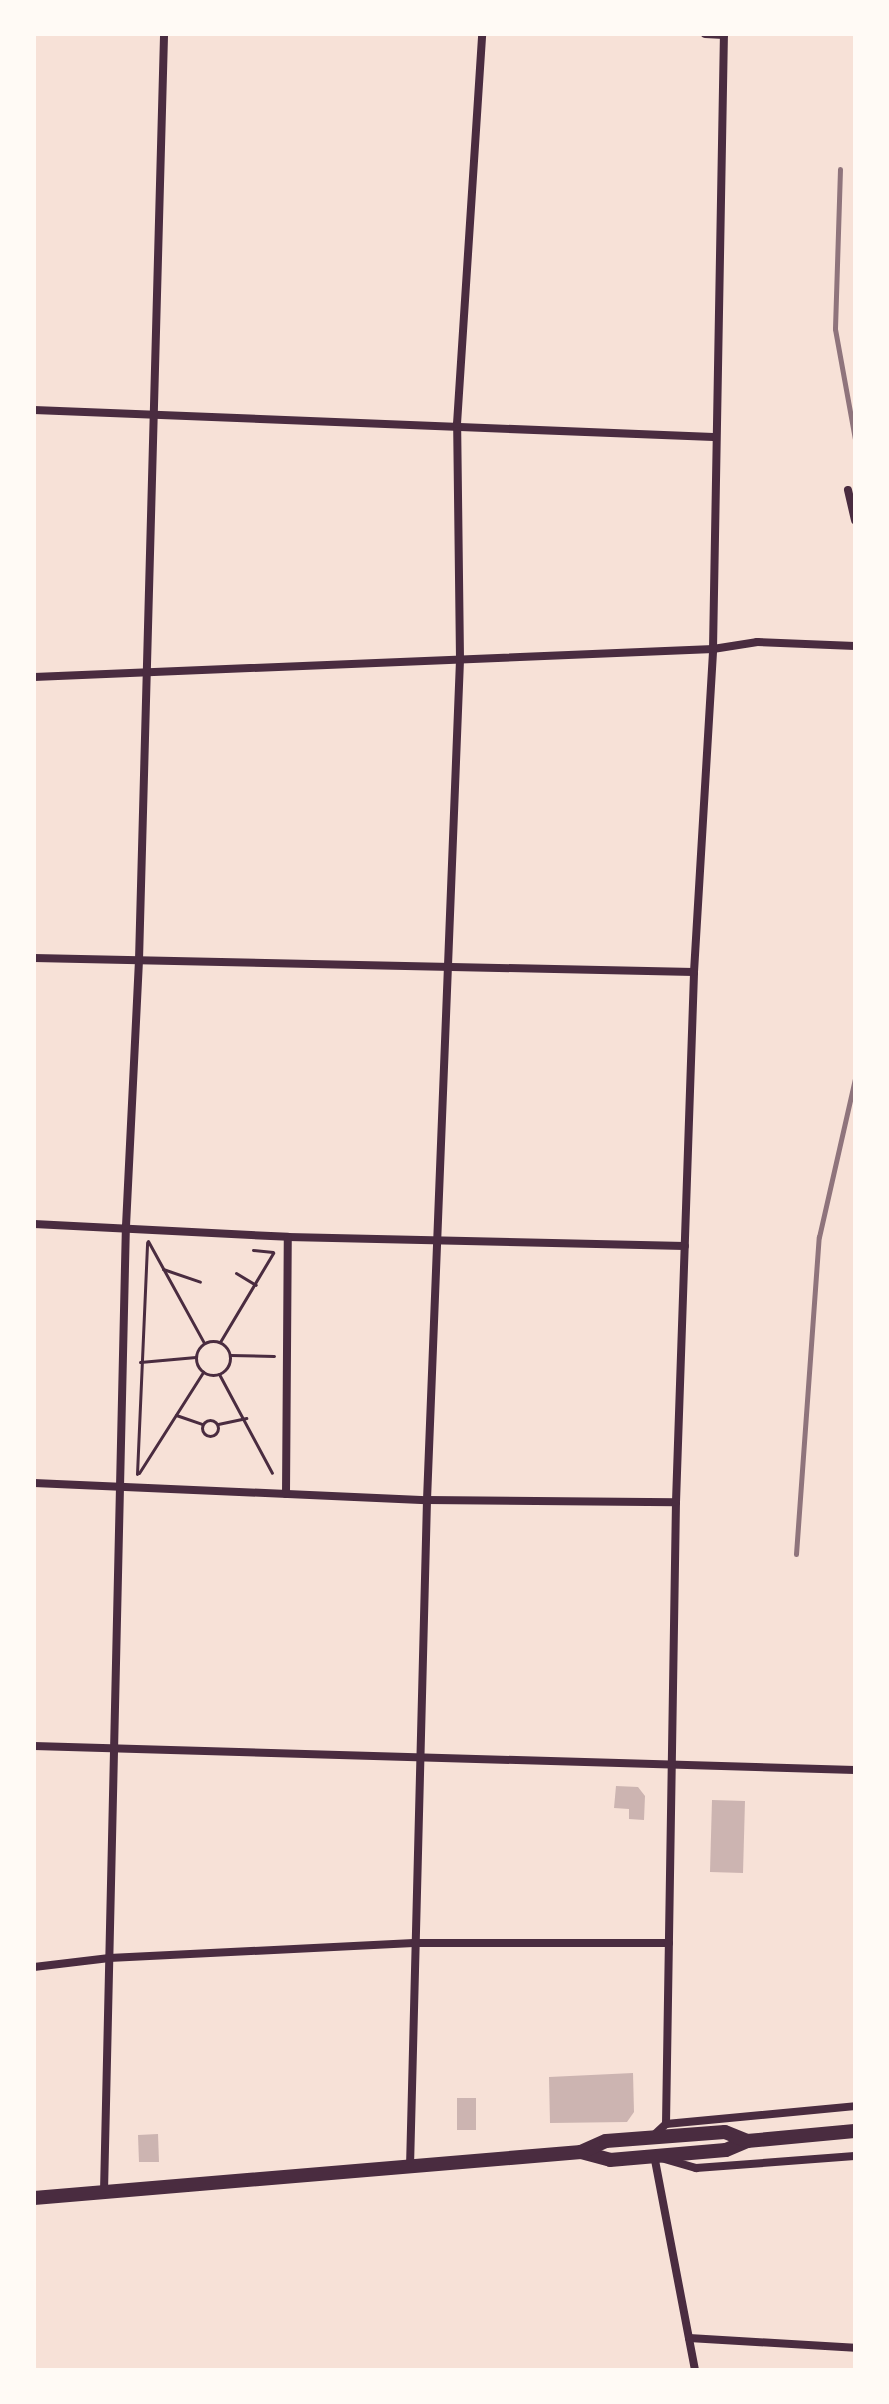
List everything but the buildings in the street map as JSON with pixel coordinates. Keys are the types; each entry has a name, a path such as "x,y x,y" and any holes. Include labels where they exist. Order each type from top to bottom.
{"main road":[{"path":"581,2152 610,2160 726,2150 747,2141 855,2131"},
{"path":"34,2198 581,2152 606,2141 725,2132 747,2141"}],"street":[{"path":"104,2192 126,1226 139,960 164,34"},
{"path":"410,2167 427,1500 441,1238 460,659 457,424 482,34"},
{"path":"666,2124 676,1502 694,972 713,649 713,437 724,34 705,34"},
{"path":"34,410 457,424 713,437"},
{"path":"848,490 855,520"},
{"path":"34,677 148,675 713,649 757,642 855,646"},
{"path":"34,958 694,972"},
{"path":"34,1224 148,1227 288,1237 441,1238 685,1246"},
{"path":"286,1494 288,1237"},
{"path":"34,1483 427,1500 676,1502"},
{"path":"34,1746 672,1761 855,1770"},
{"path":"34,1967 109,1958 414,1943 669,1943"},
{"path":"652,2138 666,2124 855,2106"},
{"path":"695,2370 654,2156 696,2168 855,2156"},
{"path":"689,2338 855,2348"}],"path":[{"path":"148,1227 139,1362 136,1478 203,1372"},
{"path":"148,1240 204,1343"},
{"path":"220,1342 274,1252"},
{"path":"163,1269 200,1282"},
{"path":"236,1273 256,1285"},
{"path":"204,1343 220,1342"},
{"path":"203,1372 219,1374 228,1367 230,1355 220,1342"},
{"path":"196,1357 204,1343"},
{"path":"230,1355 275,1356"},
{"path":"139,1362 196,1357"},
{"path":"196,1357 203,1372"},
{"path":"219,1374 246,1418 275,1479"},
{"path":"176,1415 202,1424 210,1436 217,1424 246,1418"},
{"path":"202,1424 211,1419 217,1424"}],"railway":[{"path":"840,169 835,329 855,439"},
{"path":"796,1554 819,1237 855,1078"}]}
